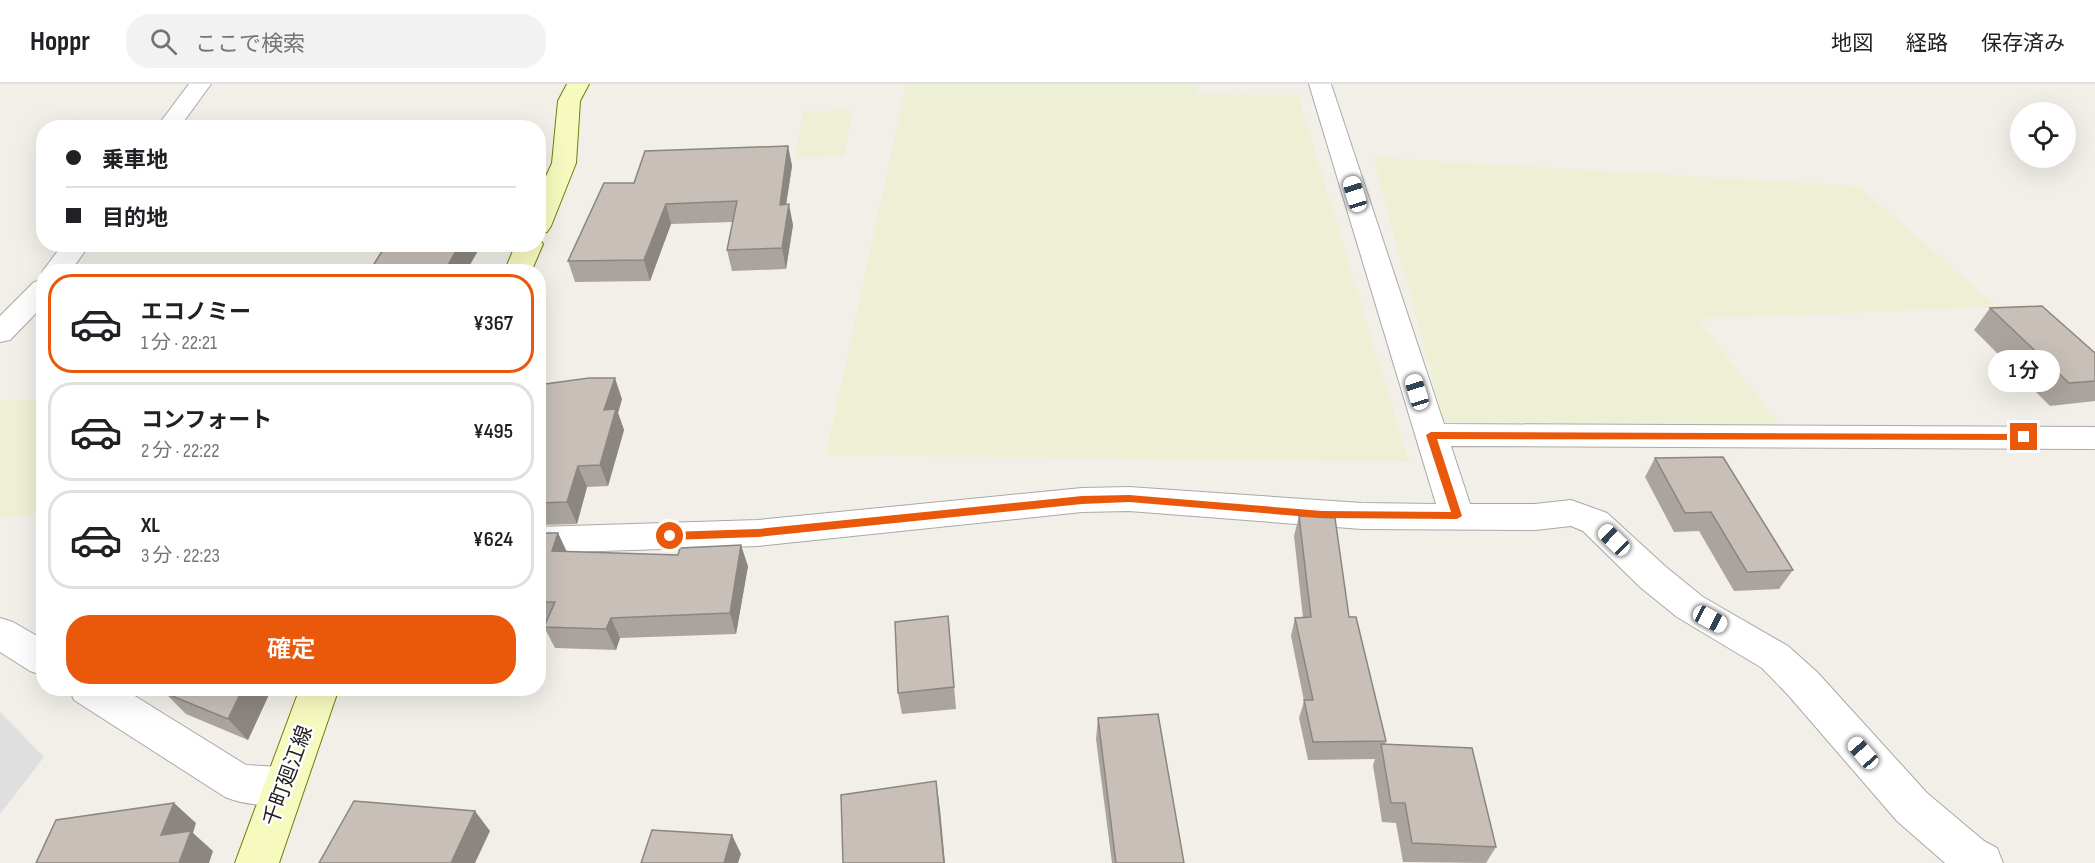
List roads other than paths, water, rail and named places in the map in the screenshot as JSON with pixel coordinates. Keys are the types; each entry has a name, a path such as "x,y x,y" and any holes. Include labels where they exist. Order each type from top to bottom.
{"main road":[{"path":"546,207 564,163 569,101 578,84"},
{"name":"千町廻江線","path":"257,863 317,696"}],"street":[{"path":"173,120 200,84"},
{"path":"1320,84 1457,516"},
{"path":"0,333 36,296"},
{"path":"1431,435 2095,438"},
{"path":"546,540 758,533 1094,500 1129,499 1332,515 1535,517 1571,513 1595,522 1653,577 1690,607 1775,657 1803,684 1912,807 1969,856 1981,863"},
{"path":"0,633 36,655"},
{"path":"101,696 240,784 283,786"}]}
